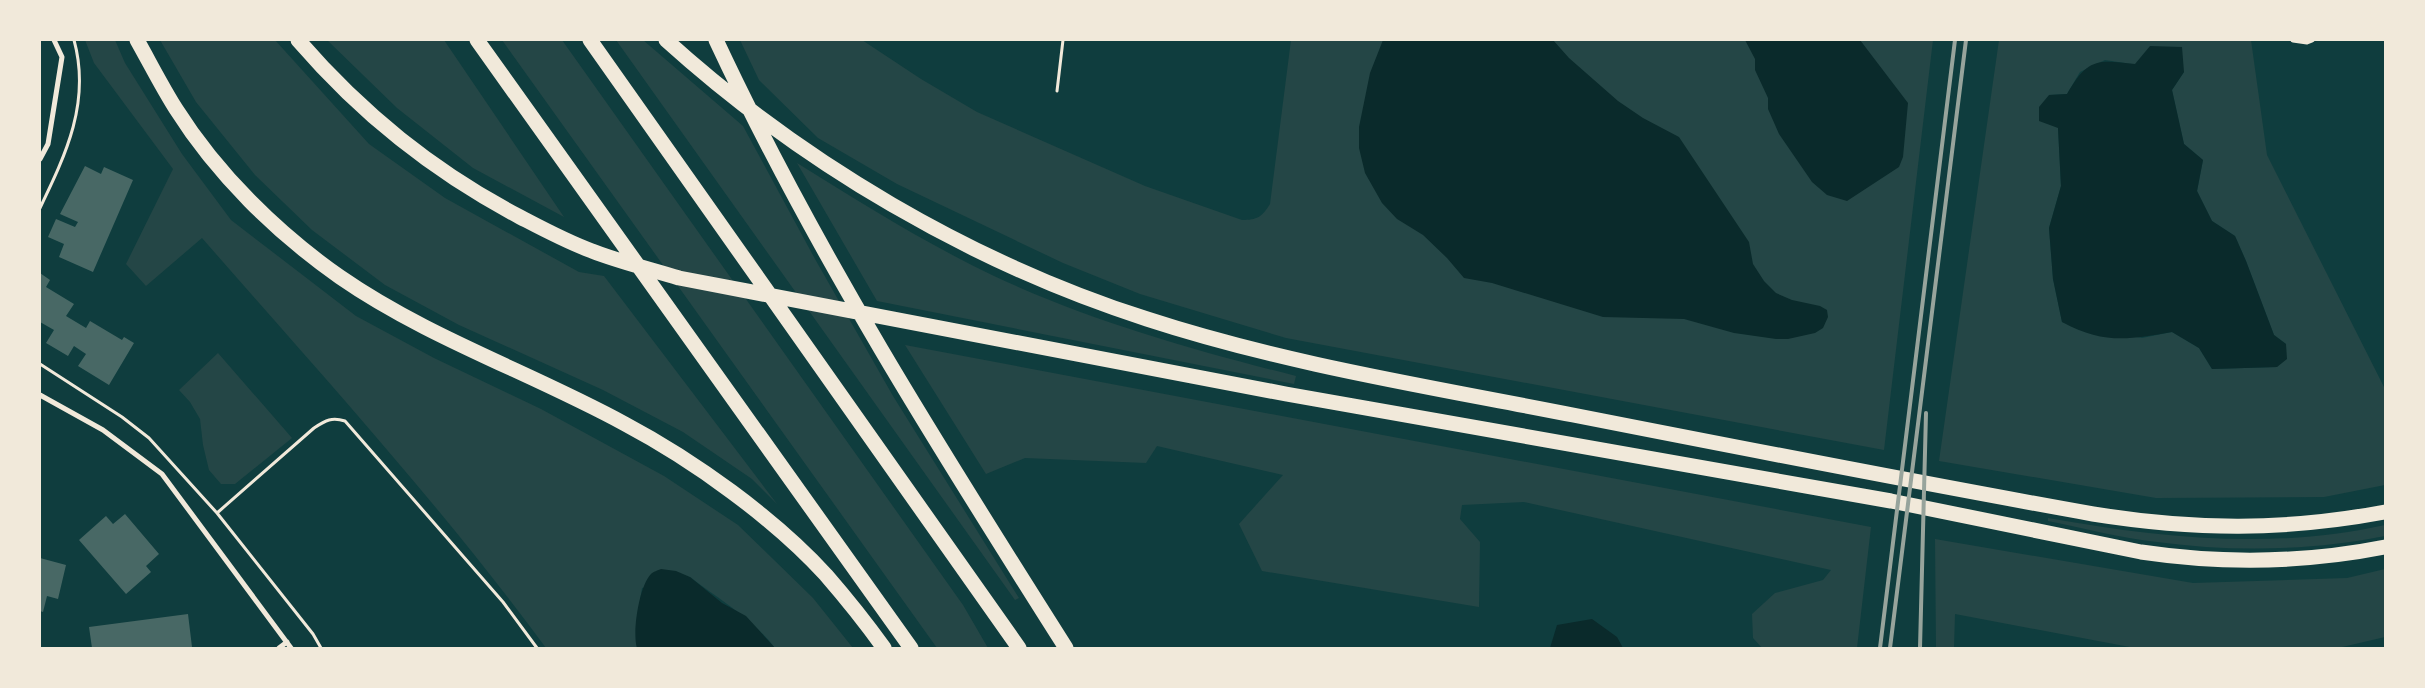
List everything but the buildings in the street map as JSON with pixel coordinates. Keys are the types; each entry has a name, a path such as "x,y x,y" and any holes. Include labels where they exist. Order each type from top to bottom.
{"highway":[{"path":"137,40 176,109 209,156 249,200 293,240 338,276 407,318 624,423 675,452 732,493 785,536 825,574 884,648"},
{"path":"298,40 356,102 400,141 444,173 540,227 592,251 679,278 1277,393 1979,518 2141,552 2201,559 2246,561 2286,559 2385,547"},
{"path":"477,40 911,648"},
{"path":"590,40 1020,648"},
{"path":"666,40 738,102 832,167 886,201 970,246 1054,285 1148,320 1324,366 1983,495 2146,522 2211,527 2275,526 2340,521 2385,512"},
{"path":"716,40 800,205 870,329 979,512 1066,648"}],"street":[{"path":"40,159 48,144 62,57 54,40"},
{"path":"2293,40 2307,42 2312,40"},
{"path":"40,394 103,430 162,474 291,648"},
{"path":"279,648 287,642"}],"path":[{"path":"40,208 69,145 75,125 80,71 74,40"},
{"path":"1057,91 1064,40"},
{"path":"40,364 122,417 149,438 217,513 313,634 321,648"},
{"path":"217,513 314,428 327,419 336,418 345,421 503,602 537,648"}],"shaded area":[{"path":"85,40 115,40 125,63 182,154 231,220 356,316 434,358 541,409 664,476 738,525 813,598 853,648 775,648 746,618 690,577 642,588 636,624 637,648 546,648 506,595 421,490 202,238 146,286 126,264 173,169 94,63"},
{"path":"160,40 275,40 369,144 445,198 579,272 604,276 777,504 752,479 683,432 603,390 459,325 385,285 312,230 255,175 196,102"},
{"path":"327,40 444,40 564,217 473,168 397,108"},
{"path":"502,40 562,40 963,605 988,648 937,648"},
{"path":"616,40 643,40 743,126 815,259 893,396 1019,598 1015,600"},
{"path":"740,40 862,40 921,79 977,112 1145,186 1242,220 1259,217 1270,204 1291,40 1933,40 1884,450 1286,338 1140,294 1063,263 897,184 818,138 759,80"},
{"path":"1383,40 1553,40 1569,58 1618,101 1643,118 1679,137 1749,242 1753,264 1764,281 1776,293 1792,300 1820,306 1827,310 1828,317 1823,328 1815,333 1788,339 1776,339 1734,333 1684,319 1603,317 1492,283 1464,278 1423,235 1397,219 1382,203 1365,173 1359,148 1359,127 1370,73"},
{"path":"1745,40 1860,40 1908,103 1903,157 1899,167 1847,201 1827,195 1812,182 1779,134 1768,109 1768,98 1755,70 1755,59"},
{"path":"1999,40 2251,40 2267,155 2385,389 2385,485 2324,497 2156,498 1939,461","holes":["2105,60 2184,72 2172,90 2184,144 2203,160 2197,191 2212,221 2235,236 2274,335 2286,344 2277,367 2212,369 2199,348 2172,332 2142,338 2062,322 2053,279 2049,228 2061,186 2058,128 2049,95 2067,94 2080,72"]},
{"path":"2150,46 2182,47 2184,72 2172,90 2184,144 2203,160 2197,191 2212,221 2235,236 2274,335 2286,344 2287,359 2277,367 2212,369 2199,348 2172,332 2129,338 2103,337 2090,334 2062,322 2053,279 2049,228 2061,186 2058,128 2039,121 2039,107 2049,95 2067,94 2081,74 2094,64 2111,62 2135,64"},
{"path":"797,163 869,208 994,276 1105,321 1180,345 1296,376 1294,384 877,301"},
{"path":"905,345 1871,527 1857,648 1762,648 1753,638 1752,614 1775,593 1823,580 1831,570 1524,502 1462,505 1460,519 1480,542 1479,607 1262,571 1239,524 1283,475 1157,446 1146,463 1025,458 986,474"},
{"path":"218,353 292,438 235,484 221,484 209,470 203,445 200,419 190,402 179,390"},
{"path":"2048,518 2174,536 2258,539 2300,537 2343,533 2385,525 2385,536 2328,545 2300,547 2214,547 2129,538 2048,521"},
{"path":"1935,539 2193,583 2347,578 2385,569 2385,637 2338,648 2135,648 1955,614 1954,648 1936,648"},
{"path":"661,569 676,571 690,577 722,603 746,616 775,648 637,648 636,621 643,589 651,574"},
{"path":"1592,619 1617,637 1623,648 1550,648 1557,625"}],"railway":[{"path":"1880,648 1955,40"},
{"path":"1890,648 1966,40"},
{"path":"1920,648 1926,413"}]}
